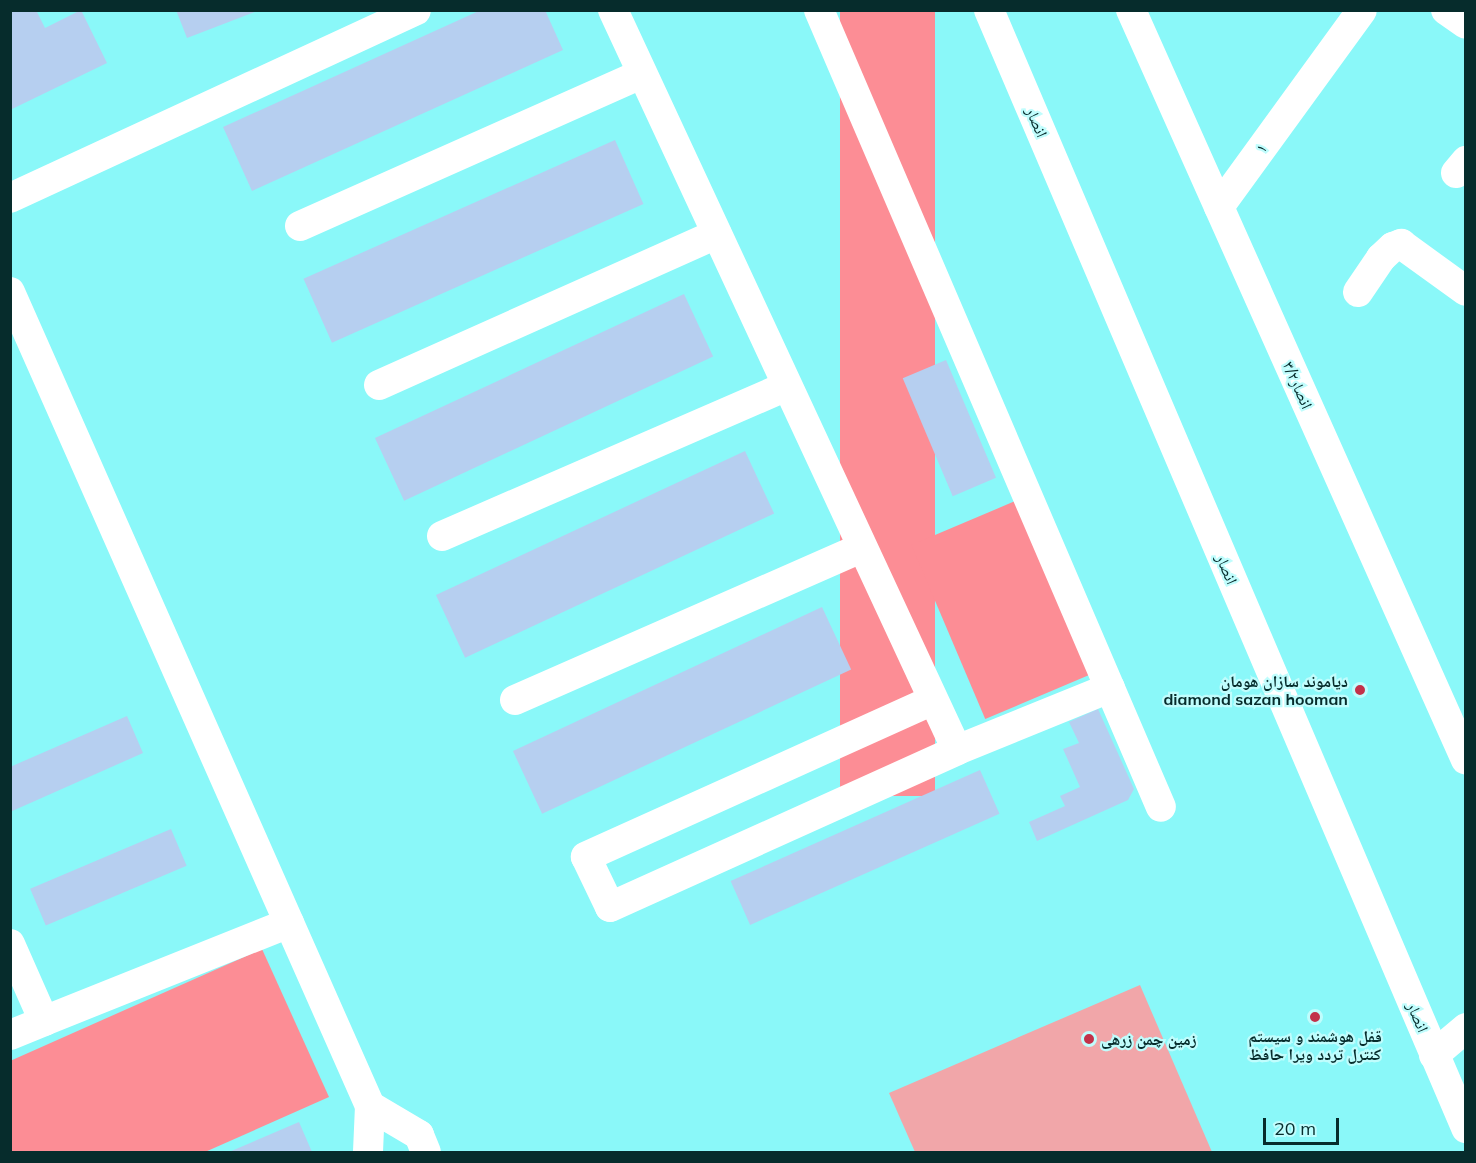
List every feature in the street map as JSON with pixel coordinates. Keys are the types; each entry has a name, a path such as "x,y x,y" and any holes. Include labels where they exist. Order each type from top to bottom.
{"street":[{"path":"10,198 416,10"},
{"path":"613,10 861,548 957,750"},
{"path":"819,10 1161,807"},
{"name":"انصار","path":"989,10 1466,1128"},
{"name":"۱","path":"1219,207 1362,10"},
{"path":"1446,10 1466,24"},
{"name":"انصار۳/۲","path":"1139,15 1219,207 1466,760"},
{"path":"300,226 642,74"},
{"path":"379,385 717,234"},
{"path":"1358,292 1382,258 1393,247 1401,244 1466,291"},
{"path":"10,292 370,1106 368,1152"},
{"path":"442,536 787,386"},
{"path":"515,700 861,548"},
{"path":"933,700 586,857 610,907 957,750 1110,688"},
{"path":"10,1035 289,922"},
{"path":"10,944 44,1020"},
{"path":"1434,1055 1466,1028"},
{"path":"370,1106 419,1136 426,1152"}],"shaded area":[{"path":"840,11 935,11 935,796 840,796"},
{"path":"1020,499 1094,673 985,719 911,545"},
{"path":"262,949 329,1097 205,1152 11,1152 10,1061"},
{"name":"زمین چمن زرهی","path":"1140,985 1212,1152 915,1152 889,1093"}],"building":[{"path":"36,10 45,28 81,10 107,63 10,110 10,12"},
{"path":"176,10 257,10 257,11 187,38"},
{"path":"481,10 545,10 563,50 252,191 223,127"},
{"path":"615,140 643,204 332,343 303,279"},
{"path":"684,294 713,357 404,501 375,438"},
{"path":"946,360 996,478 953,496 903,378"},
{"path":"745,451 774,514 465,658 436,595"},
{"path":"822,607 851,670 542,814 513,751"},
{"path":"1098,709 1134,789 1128,800 1037,841 1029,822 1065,806 1060,796 1080,787 1063,749 1079,743 1069,722"},
{"path":"127,716 143,753 10,812 10,767"},
{"path":"980,770 1000,814 750,925 731,881"},
{"path":"171,829 187,866 46,926 30,889"},
{"path":"299,1122 312,1152 229,1152"}],"place":[{"name":"دیاموند سازان هومان diamond sazan hooman","path":"1360,690"},
{"name":"قفل هوشمند و سیستم کنترل تردد ویرا حافظ","path":"1315,1017"},
{"name":"زمین چمن زرهی","path":"1089,1039"}]}
